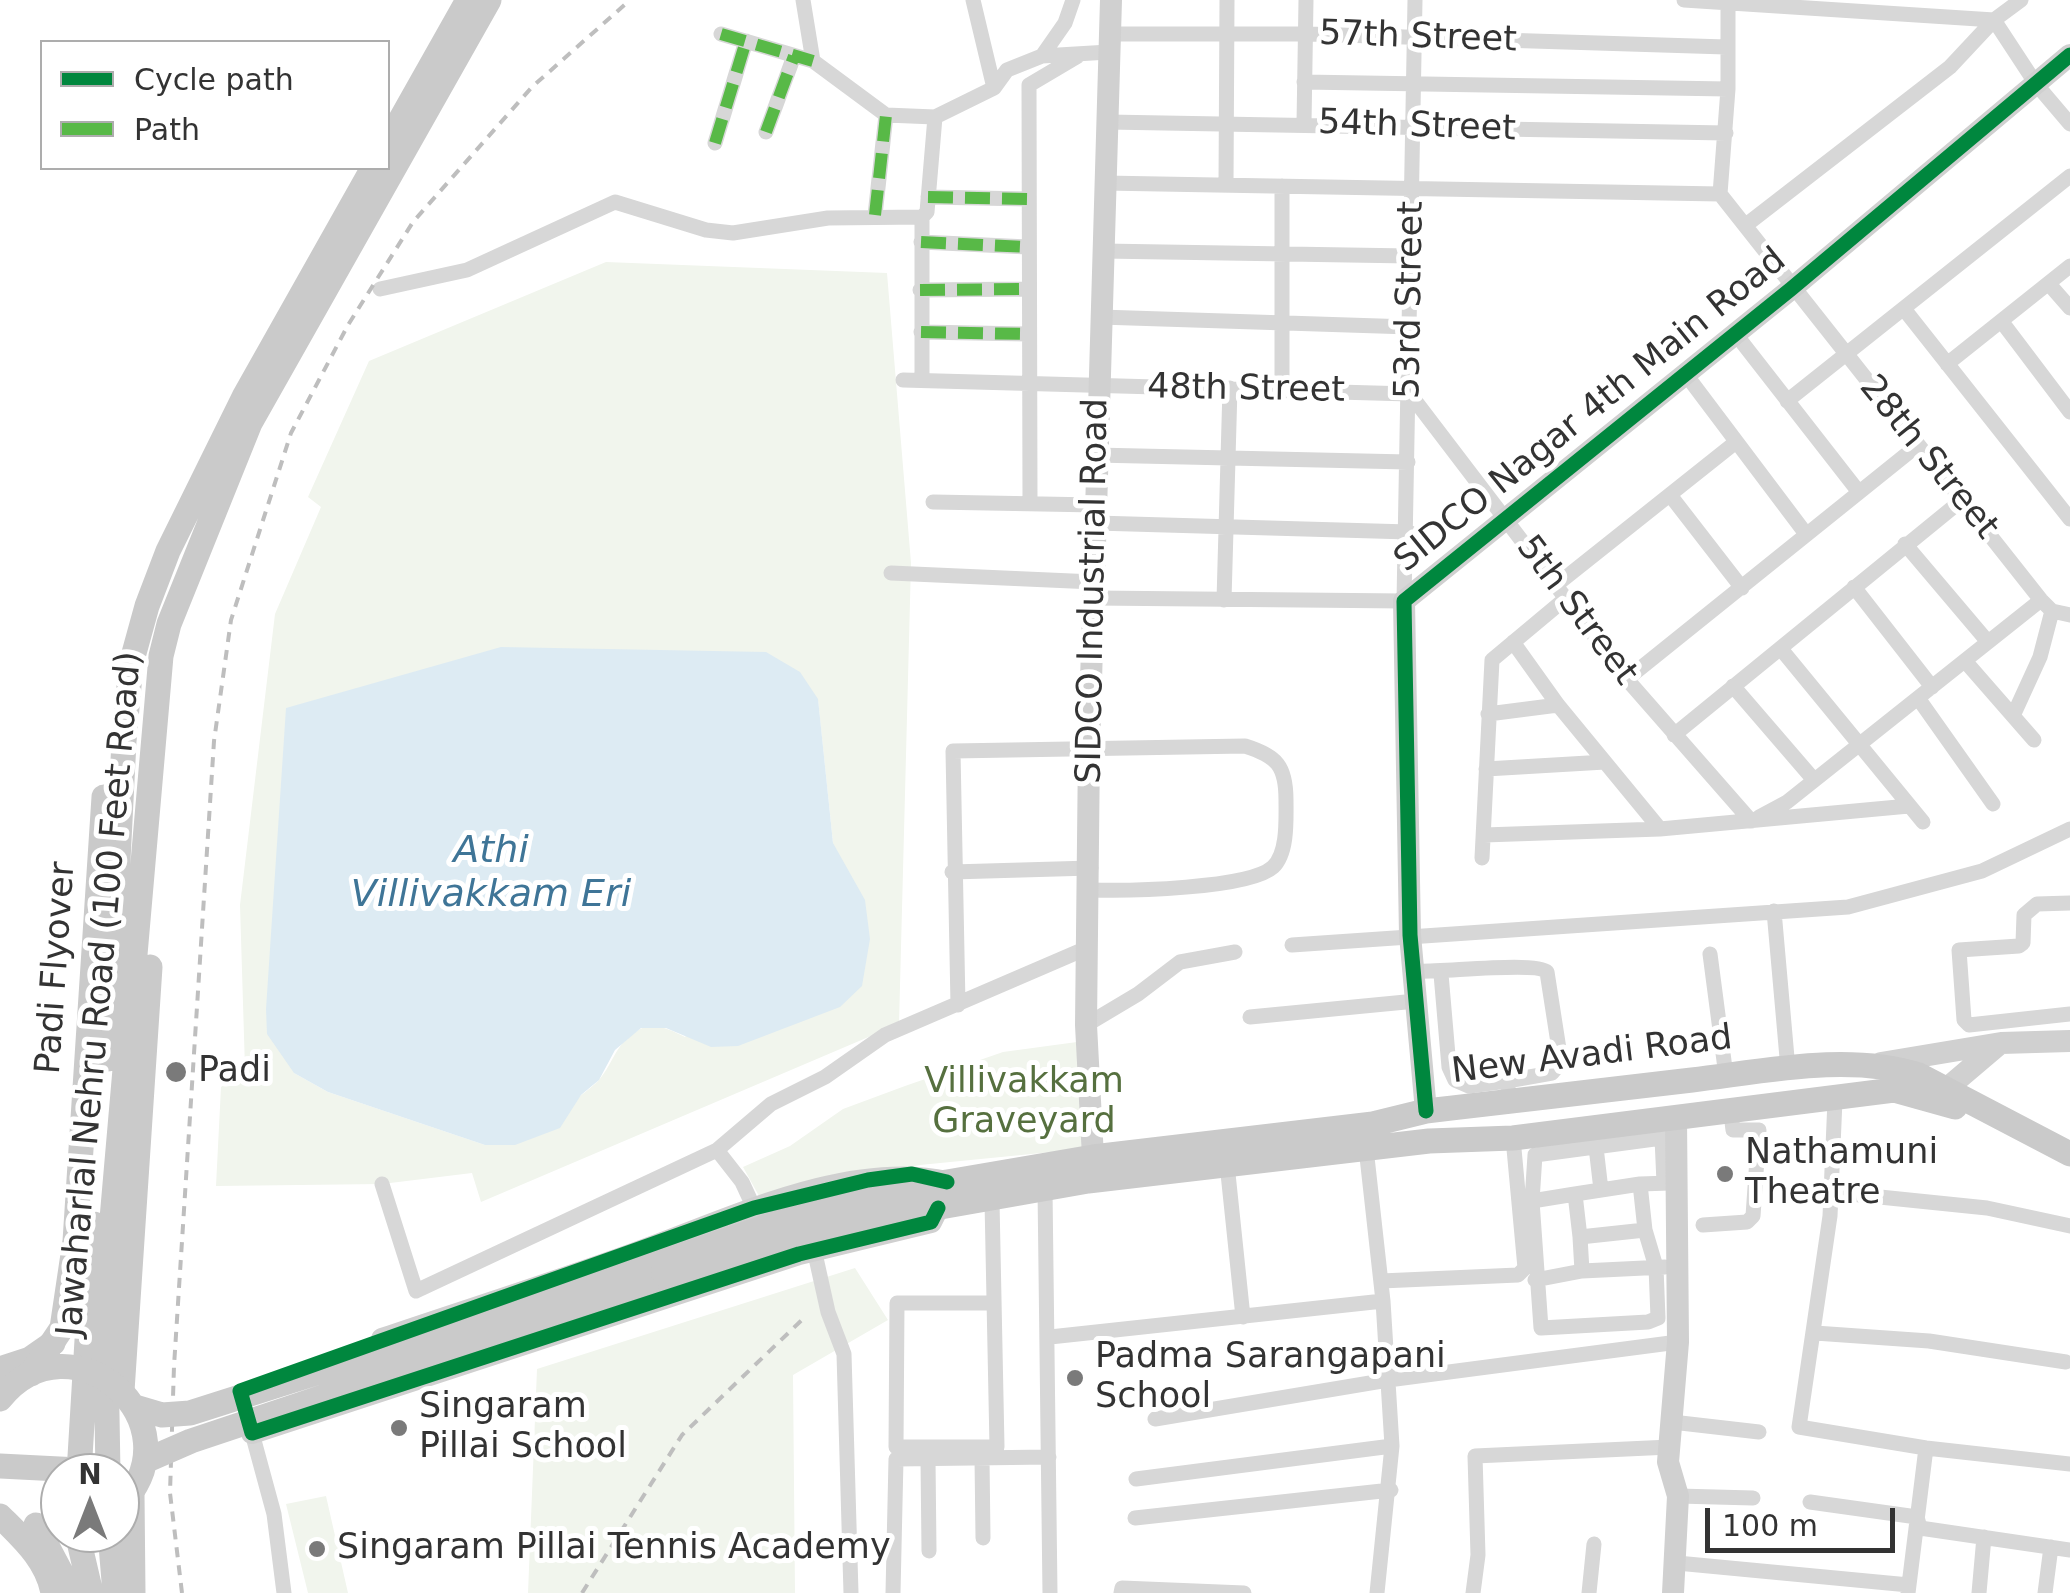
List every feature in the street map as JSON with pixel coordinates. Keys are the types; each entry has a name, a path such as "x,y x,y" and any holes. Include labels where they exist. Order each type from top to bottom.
{"main road":[{"path":"390,138 468,0"},
{"name":"Jawaharlal Nehru Road (100 Feet Road)","path":"108,1453 105,1299 162,656 202,535 250,423 489,0"},
{"name":"Jawaharlal Nehru Road (100 Feet Road)","path":"80,1453 131,664 168,551 244,397 372,170"},
{"name":"Padi Flyover","path":"0,1399 31,1374 62,1328 75,1241 104,796 106,780 124,742"},
{"path":"140,1471 145,1461 144,1433 128,1399 161,818 150,791"},
{"name":"New Avadi Road","path":"917,1204 992,1201 1045,1189 1091,1169 1373,1124 1509,1091 1788,1069 1890,1074 2070,1154"},
{"name":"New Avadi Road","path":"947,1182 1091,1169 1227,1164 1730,1114 1835,1100 1890,1074"},
{"name":"New Avadi Road","path":"1942,1096 2070,1168"},
{"path":"145,1461 190,1441 797,1238 917,1204 947,1182"},
{"path":"31,1374 70,1367 89,1371 128,1399 162,1416 190,1413 794,1217 917,1204"},
{"path":"0,1370 30,1359 86,1321"},
{"path":"0,1466 40,1469"},
{"path":"0,1498 40,1522"},
{"path":"0,1516 35,1551 50,1576 53,1593"},
{"path":"57,1553 72,1593"},
{"path":"83,1553 92,1593"},
{"path":"111,1553 114,1593"},
{"path":"130,1553 133,1593"}],"street":[{"path":"803,0 813,62"},
{"path":"973,0 994,88"},
{"path":"722,34 813,62 886,115 935,117 994,88 1008,70 1042,56 1066,23 1073,0"},
{"name":"SIDCO Industrial Road","path":"1091,1169 1086,1025 1091,879 1089,749 1111,0"},
{"path":"1226,185 1227,0"},
{"path":"1304,124 1306,0"},
{"name":"53rd Street","path":"1404,601 1409,532 1414,0"},
{"path":"1684,0 1994,20"},
{"path":"1746,224 1950,67 1994,20 2021,0"},
{"path":"1104,183 1720,194 1728,90 1728,2"},
{"path":"1994,20 2036,84 2070,124"},
{"name":"57th Street","path":"1042,56 1078,56 1109,43 1308,34 1726,47"},
{"path":"715,143 746,40"},
{"name":"SIDCO Nagar 4th Main Road","path":"1426,1111 1410,935 1404,601 1792,289 2070,55"},
{"path":"766,132 794,56"},
{"path":"1030,502 1029,85 1078,56"},
{"path":"1304,82 1728,90"},
{"path":"875,215 886,115"},
{"path":"922,380 922,217 927,212 935,117"},
{"name":"54th Street","path":"1108,122 1225,121 1726,133"},
{"path":"1787,401 2070,176"},
{"path":"1282,186 1282,389"},
{"name":"28th Street","path":"1720,194 2047,605"},
{"path":"928,197 1029,199"},
{"path":"380,289 466,270 615,202 706,230 732,232 875,215 922,217"},
{"path":"921,242 1028,247"},
{"path":"1103,251 1410,256"},
{"path":"1947,364 2070,266"},
{"path":"2049,284 2070,308"},
{"path":"920,290 1028,290"},
{"path":"1904,309 2070,518"},
{"path":"1100,317 1410,327"},
{"path":"2002,322 2070,412"},
{"path":"921,332 1027,334"},
{"path":"1734,332 1858,491"},
{"path":"1684,372 1806,534"},
{"name":"48th Street","path":"903,380 1410,394"},
{"path":"1224,600 1230,388"},
{"name":"5th Street","path":"1410,394 1628,679 1752,821"},
{"path":"1482,858 1492,660 1560,593 1736,442"},
{"path":"1628,679 1918,445"},
{"path":"1095,455 1408,462"},
{"path":"1670,495 1742,588"},
{"path":"1674,735 1962,500"},
{"path":"933,502 1030,502 1096,514 1228,525 1409,532"},
{"path":"1906,544 1988,642"},
{"path":"891,573 1224,600 1404,601"},
{"path":"1854,586 1932,686"},
{"path":"2047,605 2070,614"},
{"path":"1752,821 1814,780 1988,642 2047,605"},
{"path":"2013,716 2040,657 2047,605"},
{"path":"1513,642 1558,705 1660,829"},
{"path":"1781,649 1862,742 1923,822"},
{"path":"1965,661 2034,740"},
{"path":"1734,686 1814,780"},
{"path":"1918,698 1994,804"},
{"path":"1488,714 1558,705"},
{"path":"952,872 1091,879 1142,892 1252,876 1272,869 1280,857 1286,774 1272,755 1245,746 953,751 952,872 958,1005"},
{"path":"1486,770 1604,762"},
{"path":"1484,836 1660,829 1909,806"},
{"path":"1292,945 1848,907 1982,872 2070,829"},
{"path":"2070,904 2037,904 2024,915 2024,943 2019,946 1958,950 1964,1020 1969,1026 2011,1036 2070,1041"},
{"path":"1774,911 1788,1069"},
{"path":"382,1184 416,1290 717,1150 771,1104 825,1077 886,1035 1087,948"},
{"path":"1086,1025 1138,994 1180,962 1235,952"},
{"path":"1710,954 1726,1076"},
{"path":"1413,971 1441,974 1533,965 1547,972 1562,1062 1552,1073 1509,1091 1469,1086 1455,1080 1450,1066 1441,974"},
{"path":"1250,1017 1416,1001"},
{"path":"1890,1074 2070,1014"},
{"path":"1942,1096 2011,1036"},
{"path":"1835,1100 1831,1192 1815,1333 1799,1427 1926,1448 2070,1464"},
{"path":"1703,1225 1747,1222 1753,1216 1760,1130 1732,1130 1730,1114"},
{"path":"1671,1183 1662,1138 1535,1155 1532,1201 1541,1328 1648,1322 1658,1318 1667,1266 1676,1118"},
{"path":"1381,1281 1518,1275 1525,1268 1513,1138"},
{"path":"1596,1147 1602,1190"},
{"path":"1366,1148 1383,1301 1392,1446 1377,1593"},
{"path":"717,1150 742,1182 754,1208"},
{"path":"1227,1164 1243,1317"},
{"path":"284,1593 274,1514 240,1391 243,1386 631,1255 754,1208 882,1178 912,1174 947,1182"},
{"path":"1532,1201 1671,1183"},
{"path":"1640,1184 1646,1230 1667,1266 1678,1342 1668,1462 1678,1496 1673,1593"},
{"path":"1045,1189 1050,1337 1050,1593"},
{"path":"1831,1192 1987,1208 2070,1226"},
{"path":"1575,1194 1582,1271"},
{"path":"992,1201 994,1302 996,1447 896,1447 897,1303 994,1302"},
{"path":"252,1434 814,1250 930,1222 917,1204"},
{"path":"1580,1236 1646,1230"},
{"path":"814,1250 828,1312 844,1354 851,1593"},
{"path":"1535,1280 1582,1271 1667,1266"},
{"path":"1050,1337 1383,1301"},
{"path":"1815,1333 1929,1341 2066,1362"},
{"path":"1155,1419 1388,1380 1678,1342"},
{"path":"1672,1422 1759,1432"},
{"path":"1136,1479 1392,1446"},
{"path":"1473,1593 1478,1555 1475,1456 1670,1447"},
{"path":"1677,1563 1909,1589 1926,1448"},
{"path":"892,1593 896,1459 1049,1456"},
{"path":"982,1458 983,1538"},
{"path":"928,1459 929,1551"},
{"path":"1135,1518 1390,1490"},
{"path":"1678,1496 1754,1498"},
{"path":"1810,1502 1917,1517"},
{"path":"1917,1517 1920,1528 2070,1550"},
{"path":"1979,1593 1984,1537"},
{"path":"1589,1593 1594,1544"},
{"path":"2045,1593 2051,1547"},
{"path":"1122,1593 1122,1588 1244,1593"}],"green space":[{"path":"606,262 887,273 911,563 899,1024 481,1202 472,1173 382,1184 216,1186 221,1087 245,1069 240,905 275,614 321,507 308,497 369,361","holes":["818,700 833,843 685,1037 657,1027 640,1029 625,1040 602,1077 584,1093 485,1145 328,1092 294,1073"]},
{"name":"Villivakkam Graveyard","path":"1077,1042 1082,1149 920,1165 759,1196 743,1167 790,1146 843,1109 1003,1052"},
{"path":"855,1268 888,1320 793,1375 795,1593 528,1593 537,1369"},
{"name":"Singaram Pillai Tennis Academy","path":"326,1496 348,1593 308,1593 286,1504"}],"water":[{"name":"Athi Villivakkam Eri","path":"501,647 766,652 800,672 818,699 833,843 865,900 870,939 862,986 840,1007 738,1046 711,1047 666,1028 641,1028 615,1050 599,1080 581,1095 560,1128 515,1145 485,1145 328,1092 294,1073 267,1034 266,1009 286,708"}],"railway":[{"path":"182,1593 170,1493 174,1366 214,741 231,620 291,433 348,325 413,222 532,87 630,0"},
{"path":"582,1593 682,1435 806,1316"}],"marked path":[{"path":"721,34 813,61"},
{"path":"715,143 746,41"},
{"path":"766,132 794,56"},
{"path":"875,215 886,115"},
{"path":"928,197 1029,199"},
{"path":"921,242 1028,247"},
{"path":"920,290 1027,289"},
{"path":"921,332 1027,334"}],"cycle path":[{"path":"1426,1111 1410,935 1404,601 1791,289 2070,55"},
{"path":"938,1208 931,1222 799,1254 252,1433 240,1391 754,1208 868,1180 912,1174 947,1182"}],"place":[{"name":"Padi","path":"176,1072"},
{"name":"Nathamuni Theatre","path":"1725,1174"},
{"name":"Padma Sarangapani School","path":"1075,1378"},
{"name":"Singaram Pillai School","path":"399,1428"},
{"name":"Singaram Pillai Tennis Academy","path":"317,1549"}]}
